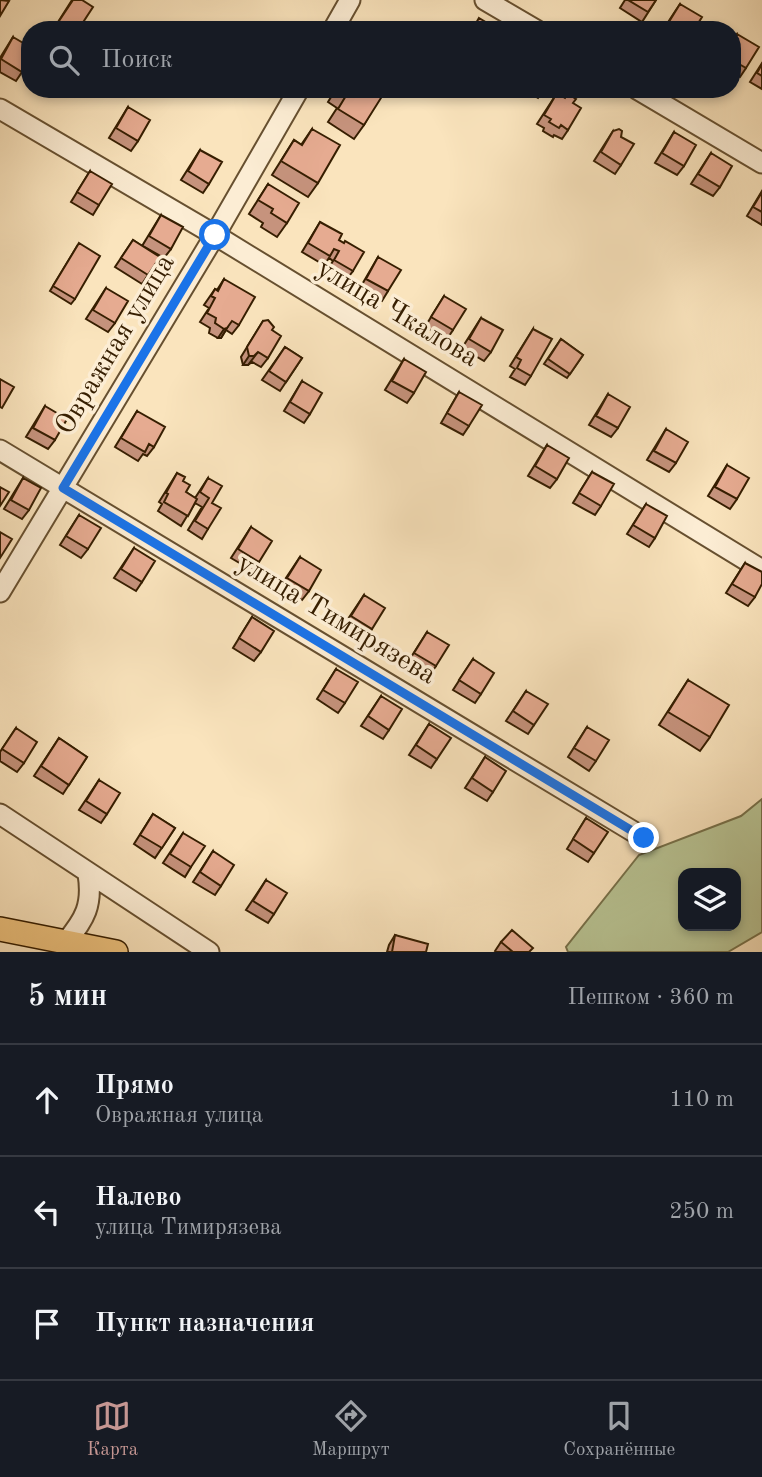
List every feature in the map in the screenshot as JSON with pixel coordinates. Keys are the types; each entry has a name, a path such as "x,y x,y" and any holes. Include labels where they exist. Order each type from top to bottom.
{"main road":[{"path":"0,929 111,952"}],"street":[{"path":"338,21 350,0"},
{"path":"485,0 521,21"},
{"name":"Овражная улица","path":"0,592 215,235 294,98"},
{"path":"652,98 762,163"},
{"name":"улица Чкалова","path":"0,109 215,235 762,570"},
{"name":"улица Тимирязева","path":"0,450 644,838"},
{"path":"0,814 209,952"},
{"path":"66,942 87,911 90,892 88,874"}],"green space":[{"path":"762,799 762,932 728,952 568,952 566,947 639,855 741,816"}],"building":[{"path":"0,0 9,1 0,16"},
{"path":"73,0 82,0 93,7 84,21 59,21"},
{"path":"628,0 656,0 648,12"},
{"path":"680,4 702,17 700,21 669,21"},
{"path":"741,36 759,47 746,68 741,65"},
{"path":"13,37 21,42 21,71 1,59"},
{"path":"345,98 381,98 364,125 338,109"},
{"path":"554,98 574,98 573,103 581,108 568,130 549,122 551,119 544,115"},
{"path":"128,107 150,120 138,141 116,128"},
{"path":"312,129 340,145 318,183 281,161 294,140 302,145"},
{"path":"613,131 622,131 621,137 634,144 621,165 601,152"},
{"path":"674,132 696,145 684,166 662,153"},
{"path":"200,150 222,162 209,184 188,171"},
{"path":"711,153 732,166 720,187 698,174"},
{"path":"90,171 112,184 99,205 77,192"},
{"path":"268,184 299,203 287,223 271,213 273,209 258,200"},
{"path":"762,192 762,212 753,207"},
{"path":"161,215 183,227 171,249 149,236"},
{"path":"320,222 342,234 339,240 364,252 353,271 334,260 339,251 334,249 330,256 308,243"},
{"path":"133,240 160,257 148,275 121,258"},
{"path":"79,243 100,256 75,299 53,286"},
{"path":"378,257 401,270 388,291 366,279"},
{"path":"224,279 255,297 239,325 232,321 224,329 215,323 216,318 207,313 215,298 211,296 215,289 218,291"},
{"path":"106,288 128,301 115,323 93,310"},
{"path":"444,296 466,309 453,330 431,317"},
{"path":"481,318 503,330 491,352 469,339"},
{"path":"268,320 274,327 272,330 281,336 268,358 258,352 249,356 247,347 263,321"},
{"path":"533,329 552,339 531,376 517,368 521,360 516,357"},
{"path":"561,339 583,355 570,374 548,359"},
{"path":"285,347 302,358 286,382 269,371"},
{"path":"404,359 426,372 414,393 392,381"},
{"path":"0,379 14,387 2,408 0,407"},
{"path":"302,381 322,393 310,414 290,402"},
{"path":"459,392 482,405 469,426 447,413"},
{"path":"608,394 630,407 618,428 596,416"},
{"path":"45,406 67,419 55,440 33,428"},
{"path":"137,411 165,427 154,447 149,444 145,452 121,438"},
{"path":"666,429 688,442 676,463 654,451"},
{"path":"547,445 569,458 557,479 535,466"},
{"path":"727,465 749,478 737,499 715,487"},
{"path":"592,472 614,484 601,506 579,493"},
{"path":"177,473 185,477 183,481 190,485 186,492 197,499 188,516 164,502"},
{"path":"23,478 41,488 29,510 11,500"},
{"path":"208,478 222,486 212,503 221,508 208,529 195,521 209,498 200,492"},
{"path":"0,487 9,492 0,506"},
{"path":"646,504 667,516 655,538 633,525"},
{"path":"79,515 101,528 88,549 66,536"},
{"path":"251,527 272,541 259,562 238,549"},
{"path":"0,532 12,539 0,558"},
{"path":"134,548 155,561 142,582 121,569"},
{"path":"300,557 321,570 309,591 287,578"},
{"path":"745,563 762,572 762,584 755,597 732,584"},
{"path":"364,595 385,608 372,629 351,616"},
{"path":"252,617 274,631 261,652 239,638"},
{"path":"427,632 449,645 436,666 414,653"},
{"path":"473,659 494,673 481,694 459,680"},
{"path":"336,669 358,682 345,703 323,690"},
{"path":"688,680 729,705 710,737 668,712"},
{"path":"526,691 548,704 534,725 513,711"},
{"path":"381,696 402,709 389,730 368,716"},
{"path":"429,724 451,738 437,759 416,745"},
{"path":"587,727 609,740 596,761 574,748"},
{"path":"16,728 37,742 24,763 2,749"},
{"path":"59,738 87,757 69,785 41,766"},
{"path":"485,757 506,771 493,792 472,778"},
{"path":"99,780 120,793 107,814 86,801"},
{"path":"153,814 175,828 162,848 140,835"},
{"path":"586,818 608,832 594,853 573,839"},
{"path":"183,833 205,846 191,867 170,854"},
{"path":"213,851 234,865 221,886 200,872"},
{"path":"266,880 287,893 274,914 253,901"},
{"path":"512,930 533,948 529,952 513,952 501,942"},
{"path":"395,935 428,944 426,952 392,952"}],"route":[{"path":"215,235 63,488 644,838"}]}
